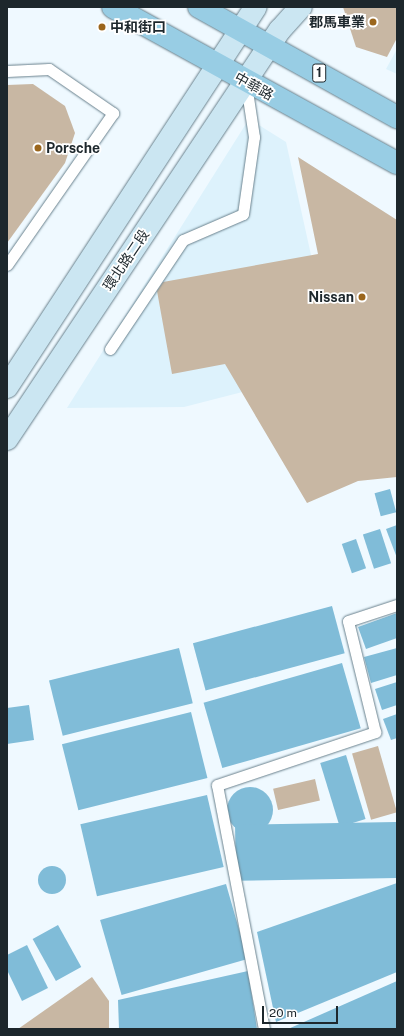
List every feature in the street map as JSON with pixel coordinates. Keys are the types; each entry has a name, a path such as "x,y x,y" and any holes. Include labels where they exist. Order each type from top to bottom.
{"main road":[{"name":"中華路","path":"113,7 217,66 397,163"},
{"name":"1","path":"199,7 272,45 397,117"}],"street":[{"path":"10,376 256,7"},
{"name":"環北路二段","path":"7,440 246,81 272,45 280,30 301,7"}],"lane":[{"path":"7,71 49,69 112,113 7,265"},
{"path":"110,349 183,240 243,214 254,137 246,81"},
{"path":"264,1029 217,784 375,732 348,621 397,605"}],"shaded area":[{"path":"397,49 397,74 386,69"},
{"path":"249,119 286,142 336,368 184,407 67,408"}],"water":[{"path":"390,489 396,512 381,516 375,493"},
{"path":"397,525 397,558 386,529"},
{"path":"380,529 391,563 374,569 363,535"},
{"path":"356,539 366,568 352,573 342,544"},
{"path":"332,606 345,653 206,691 193,643"},
{"path":"397,613 397,638 366,649 358,627"},
{"path":"179,648 193,703 63,736 49,680"},
{"path":"397,648 397,675 371,683 364,657"},
{"path":"342,663 361,728 222,768 204,703"},
{"path":"397,682 397,705 382,710 375,689"},
{"path":"29,705 34,740 7,744 7,708"},
{"path":"191,712 207,778 78,810 62,744"},
{"path":"397,714 397,738 391,740 383,719"},
{"path":"346,755 366,819 340,827 320,763"},
{"path":"246,787 254,787 263,791 269,797 273,810 269,823 263,829 254,833 246,833 237,829 231,823 227,814 227,806 231,797 237,791"},
{"path":"207,795 224,867 97,896 80,824"},
{"path":"396,822 397,878 236,881 235,825"},
{"path":"52,866 58,867 62,870 65,874 65,886 62,890 58,893 52,894 46,893 42,890 39,886 38,880 39,874 42,870 46,867"},
{"path":"397,883 397,972 276,1022 257,932"},
{"path":"226,884 247,959 122,995 100,920"},
{"path":"58,925 81,967 56,981 33,939"},
{"path":"27,945 48,988 22,1001 7,970 7,955"},
{"path":"248,971 257,1029 119,1029 118,1000"},
{"path":"397,981 397,1029 288,1029"}],"building":[{"name":"郡馬車業","path":"343,7 397,7 397,38 387,57 356,47"},
{"name":"Porsche","path":"33,84 65,106 75,133 65,163 7,243 7,85"},
{"path":"298,157 397,220 397,477 358,481 307,503 225,364 172,374 157,291 163,282 318,254"},
{"path":"378,746 397,812 371,820 352,753"},
{"path":"315,779 320,800 278,810 273,789"},
{"path":"92,977 109,1001 109,1029 18,1029"}],"place":[{"name":"郡馬車業","path":"373,22"},
{"name":"中和街口","path":"102,27"},
{"name":"Porsche","path":"38,148"},
{"name":"Nissan","path":"362,297"}]}
